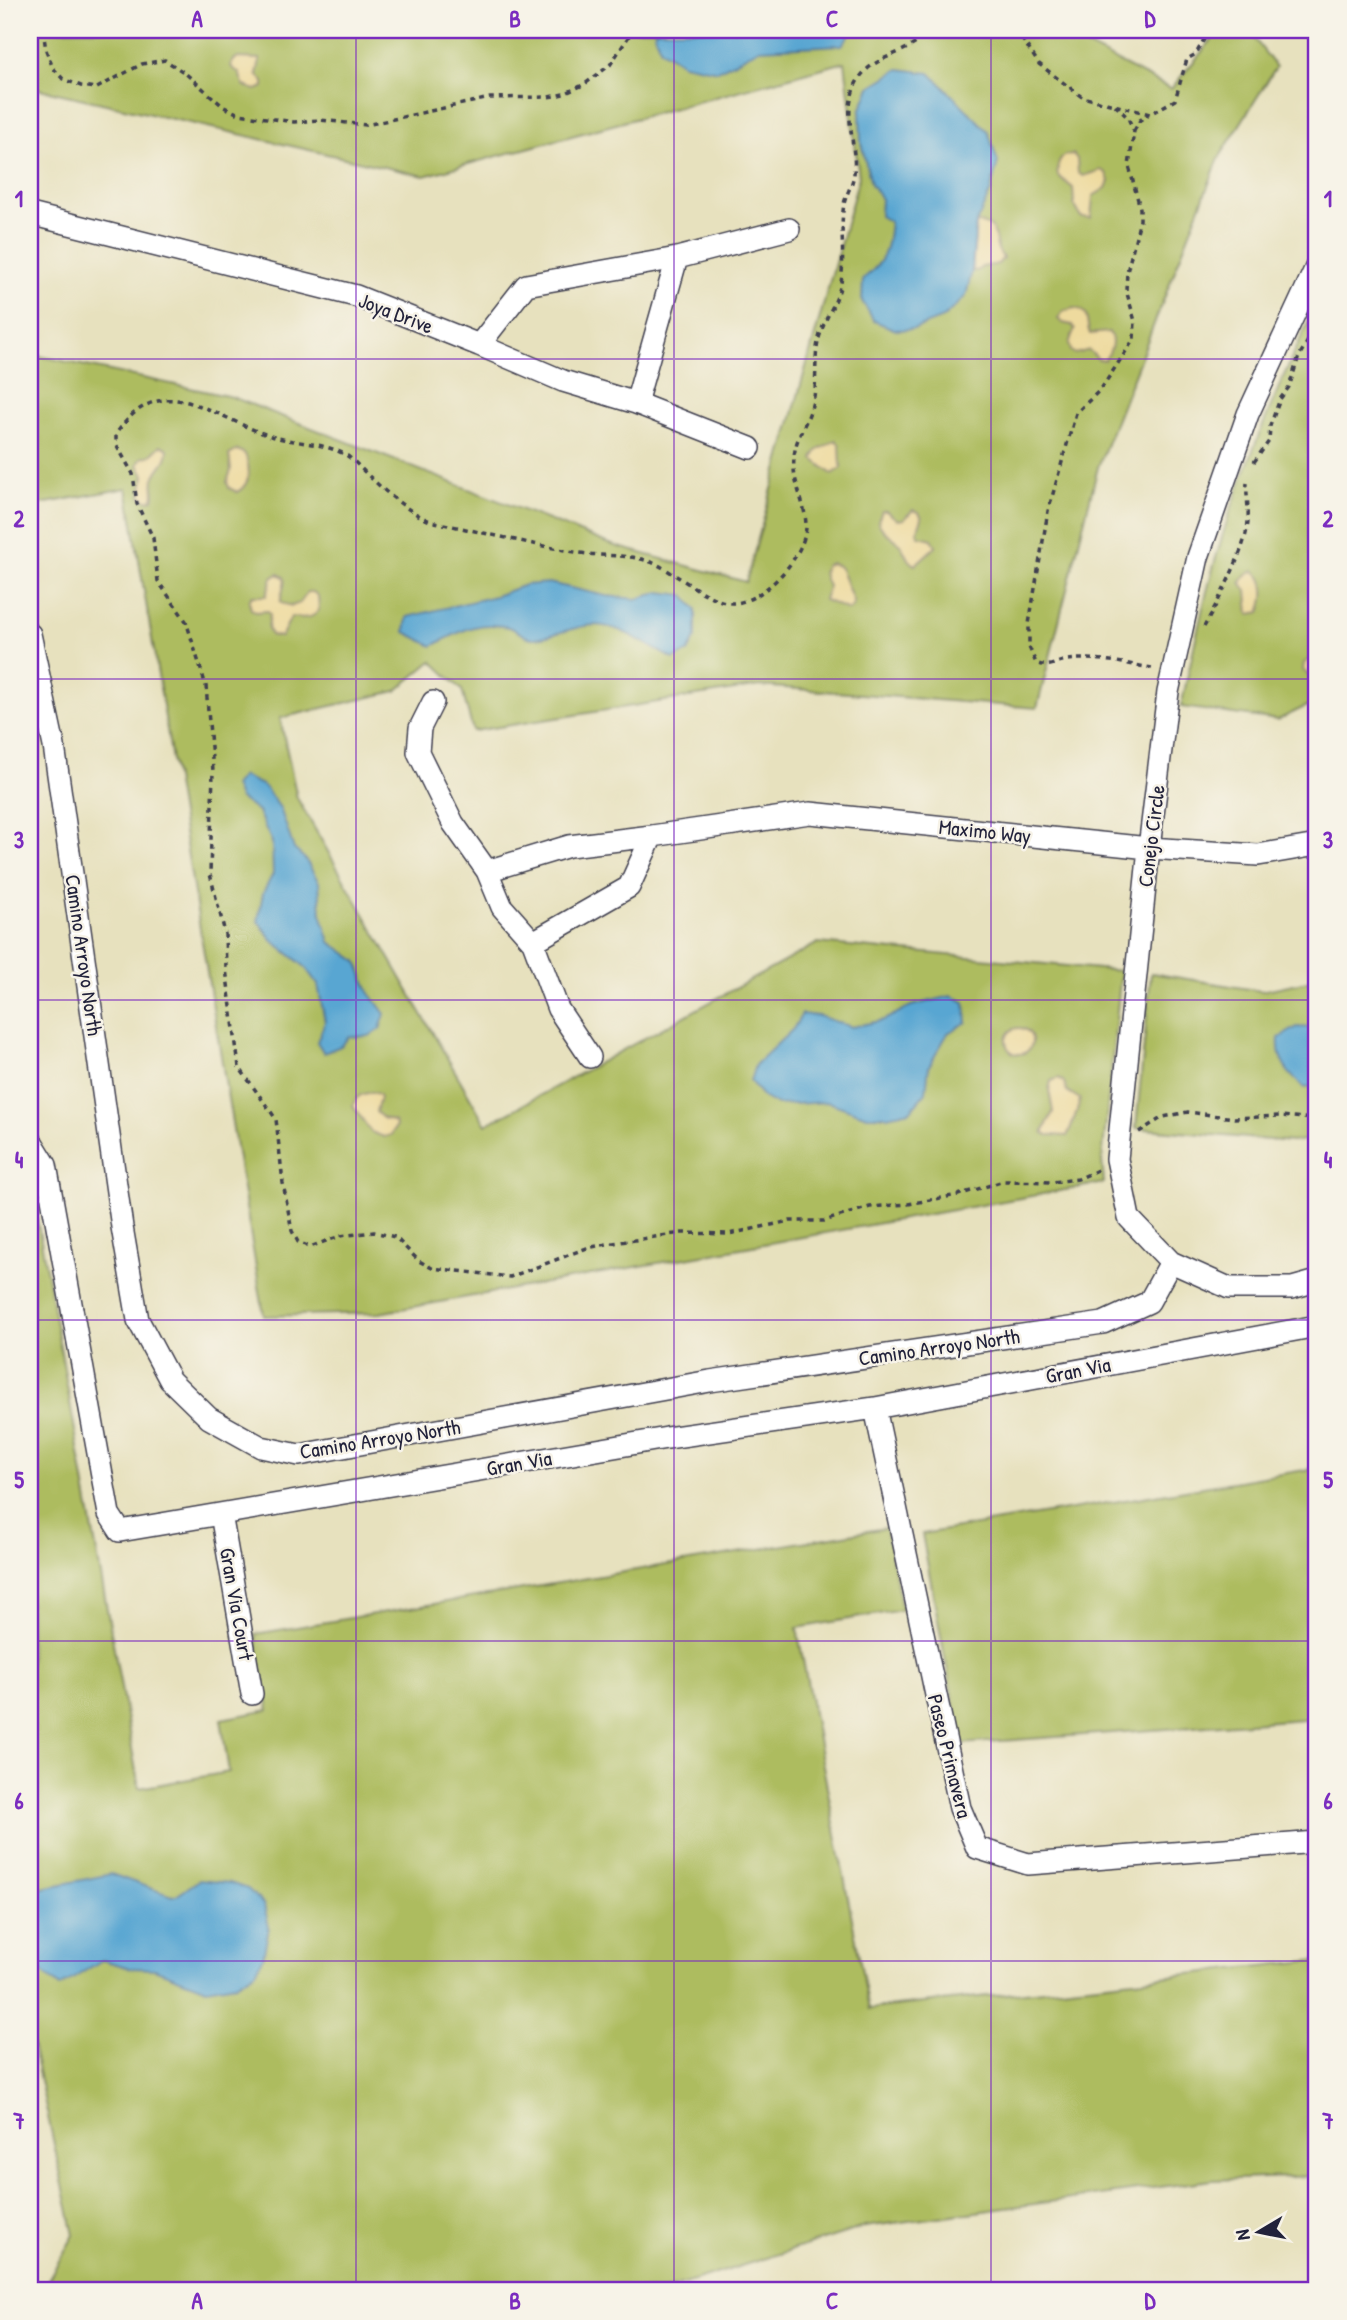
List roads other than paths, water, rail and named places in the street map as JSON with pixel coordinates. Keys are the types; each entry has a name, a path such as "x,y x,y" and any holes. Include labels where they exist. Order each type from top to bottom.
{"street":[{"name":"Joya Drive","path":"30,214 356,296 563,381 636,403 750,448"},
{"path":"480,345 526,285 677,258 789,229"},
{"path":"636,403 677,258"},
{"name":"Conejo Circle","path":"1317,264 1244,427 1198,557 1172,673 1149,848 1118,1153 1129,1218 1171,1262 1229,1288 1292,1288 1317,1281"},
{"name":"Camino Arroyo North","path":"30,634 54,746 122,1227 138,1320 170,1380 209,1418 261,1447 299,1455 710,1381 1103,1323 1149,1302 1171,1262"},
{"path":"433,702 421,728 418,752 453,823 487,871 502,907 533,942 558,1009 590,1057"},
{"name":"Maximo Way","path":"487,871 569,846 810,813 1149,848 1258,855 1317,845"},
{"path":"533,942 629,887 652,836"},
{"name":"Gran Via","path":"30,1139 46,1165 109,1514 120,1531 667,1438 875,1408 1317,1326"},
{"name":"Paseo Primavera","path":"875,1408 960,1808 977,1848 1028,1864 1317,1842"},
{"name":"Gran Via Court","path":"221,1514 253,1694"}],"water":[{"path":"656,30 853,30 842,45 759,49 718,71 683,64 661,50 654,34"},
{"path":"899,69 930,73 988,131 998,162 990,193 976,223 972,270 966,296 943,318 914,329 896,330 874,321 862,301 863,279 884,254 890,222 880,216 881,199 871,184 861,143 860,111 870,87"},
{"path":"549,583 606,596 637,599 660,592 684,595 696,609 696,637 688,652 674,659 621,631 598,625 532,638 508,627 477,626 432,646 405,632 407,617 495,596 525,585"},
{"path":"242,776 264,786 280,808 294,849 305,859 319,882 321,913 330,942 357,961 369,992 385,1014 380,1029 369,1036 349,1037 341,1046 324,1053 317,1042 325,1022 318,985 304,966 273,941 258,921 263,893 273,874 272,842 258,812 239,798 234,786"},
{"path":"951,996 965,1002 967,1022 948,1033 929,1066 926,1092 910,1111 887,1116 867,1116 828,1102 777,1105 763,1097 750,1081 755,1065 793,1029 802,1014 819,1016 852,1027 884,1020 911,1006"},
{"path":"1297,1027 1317,1028 1317,1085 1305,1088 1293,1078 1280,1054 1279,1038"},
{"path":"111,1874 172,1896 199,1880 230,1883 248,1889 264,1905 269,1927 263,1958 256,1971 236,1984 206,1989 154,1969 130,1968 102,1960 60,1987 40,1971 30,1955 30,1904 38,1889"}]}
